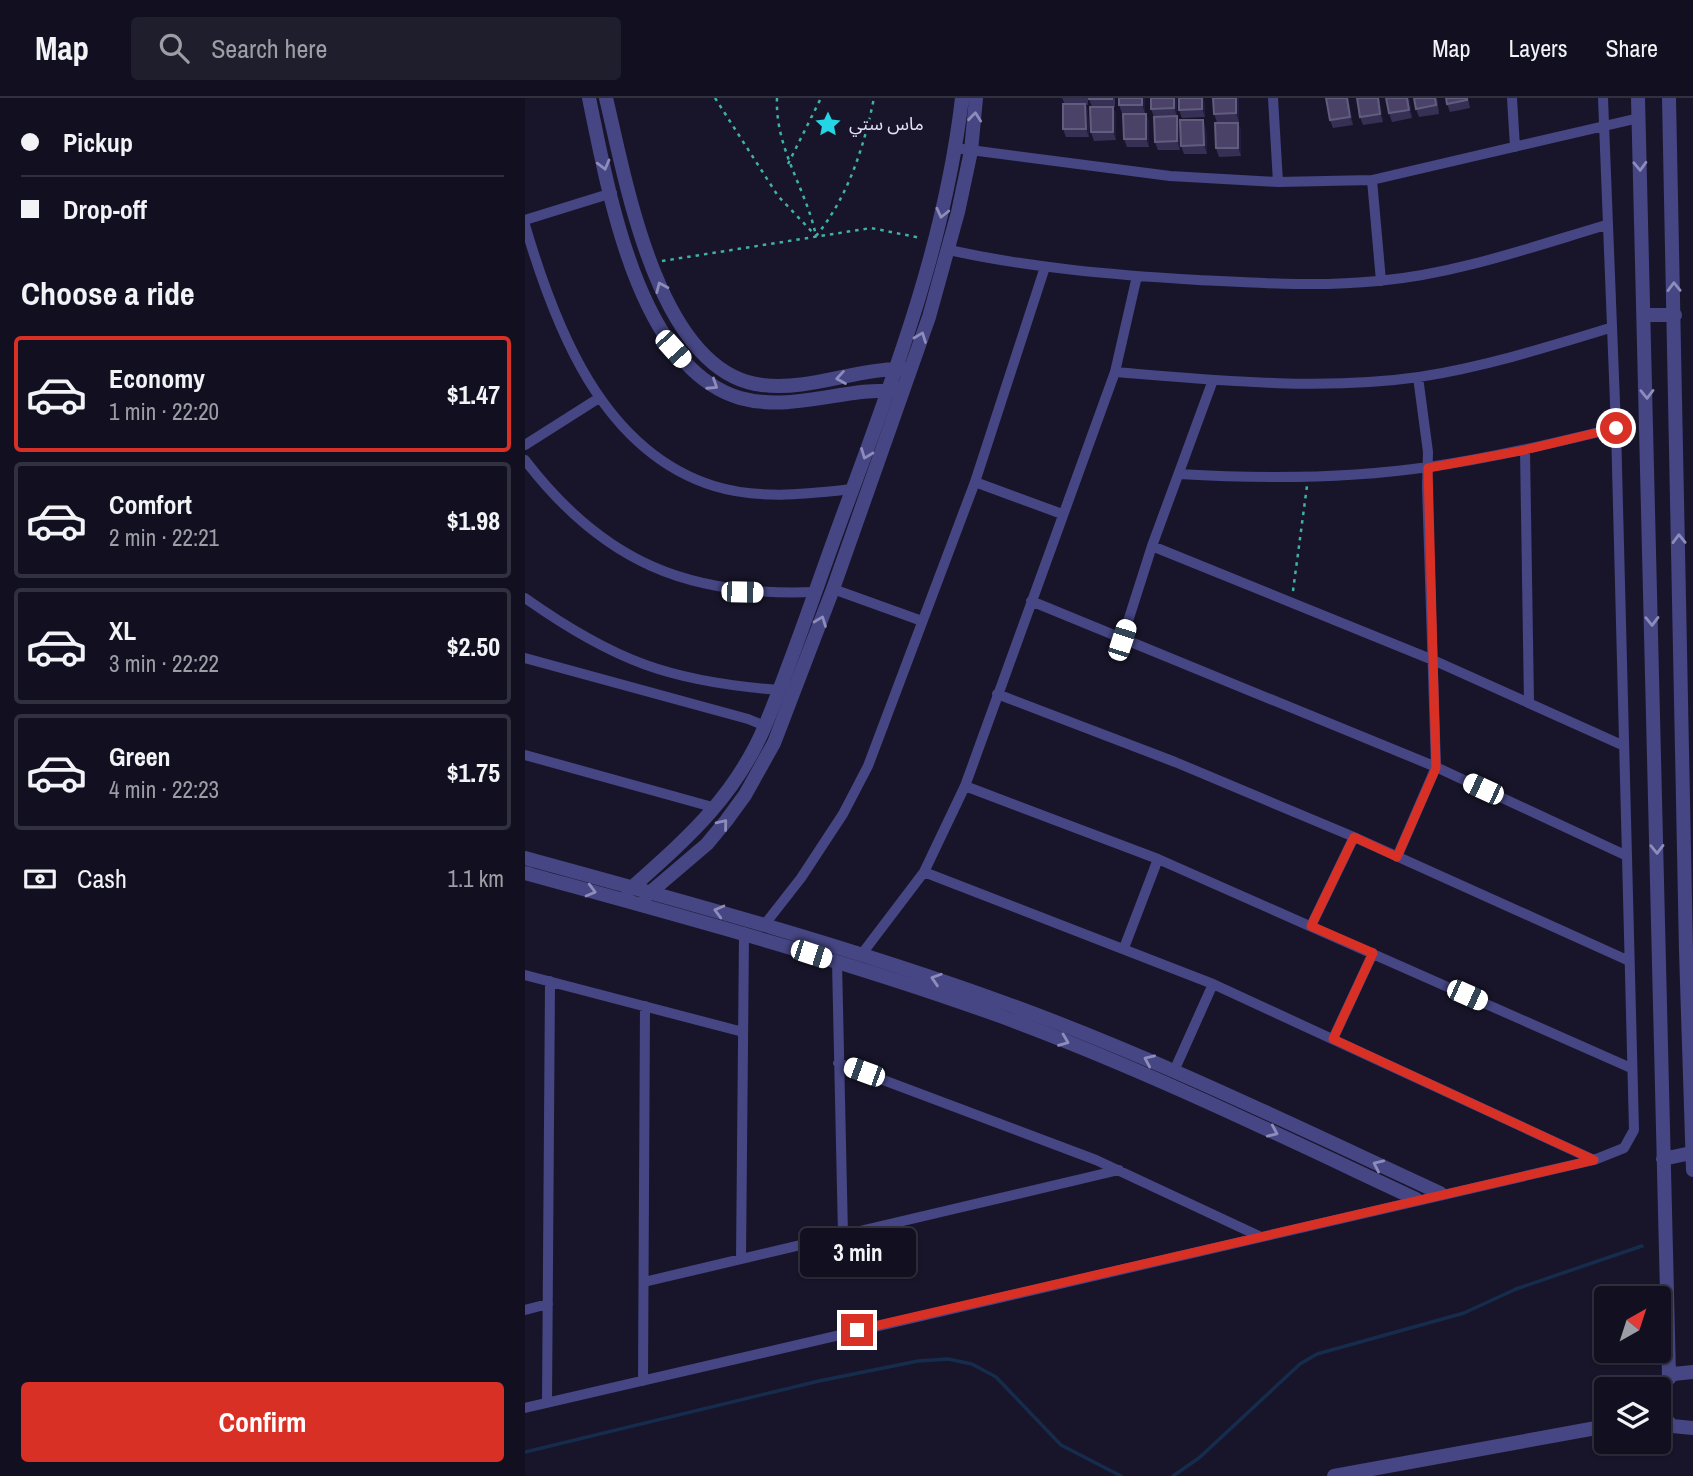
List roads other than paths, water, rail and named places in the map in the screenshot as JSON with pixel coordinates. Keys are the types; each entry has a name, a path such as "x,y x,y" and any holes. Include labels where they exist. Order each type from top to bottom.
{"street":[{"path":"589,98 632,263 654,316 673,349 712,385 740,398 775,403 897,389"},
{"path":"606,98 629,193 652,263 676,318 687,335 719,368 743,382 765,386 800,384 903,369"},
{"path":"637,904 707,844 760,771 774,743 833,589 903,369 935,241 955,148 962,98"},
{"path":"903,369 949,250 971,151 977,98"},
{"path":"1273,98 1278,182"},
{"path":"1512,98 1515,147"},
{"path":"525,1408 1440,1193 1594,1160 1617,1153 1630,1141 1634,1130 1627,960 1616,428 1602,98"},
{"path":"1638,98 1669,1376 1681,1371 1693,1372"},
{"path":"1669,98 1693,1170"},
{"path":"955,148 1170,176 1278,182 1372,180 1602,124 1639,118"},
{"path":"1372,180 1381,281"},
{"path":"612,193 525,222 540,277 564,337 599,398 641,445 678,471 715,486 784,495 853,489"},
{"path":"949,250 1045,267 1137,276 1273,284 1381,281 1458,267 1606,225"},
{"path":"765,924 801,878 843,814 868,766 975,482 1045,267"},
{"path":"861,955 924,872 965,786 1115,372 1137,276"},
{"path":"1645,314 1675,315"},
{"path":"1115,372 1213,380 1335,382 1418,377 1529,352 1611,328"},
{"path":"1397,857 1436,768 1428,468 1418,377"},
{"path":"1122,640 1152,546 1213,380"},
{"path":"619,899 701,827 743,768 780,690 853,489 897,389"},
{"path":"525,445 599,398"},
{"path":"1179,474 1309,476 1428,468 1525,450 1616,428"},
{"path":"1525,450 1529,703"},
{"path":"525,460 549,492 585,525 624,553 666,573 742,592 815,592"},
{"path":"975,482 1062,514"},
{"path":"1152,546 1433,660 1622,745"},
{"path":"833,589 922,621"},
{"path":"525,598 576,634 672,675 721,685 780,690"},
{"path":"1031,601 1436,768 1625,855"},
{"path":"525,658 765,726"},
{"path":"997,694 1175,762 1354,837 1627,960"},
{"path":"525,755 716,808"},
{"path":"965,786 1158,859 1631,1068"},
{"path":"1311,926 1354,837"},
{"path":"525,858 765,924 861,955 1040,1024 1174,1071 1440,1193"},
{"path":"1124,948 1158,859"},
{"path":"924,872 1213,985 1594,1160"},
{"path":"525,873 837,962 1040,1024 1416,1199"},
{"path":"741,1259 744,935"},
{"path":"1333,1039 1373,953"},
{"path":"837,962 843,1235"},
{"path":"525,975 744,1032"},
{"path":"547,1403 550,981"},
{"path":"1174,1071 1213,985"},
{"path":"643,1381 645,1006"},
{"path":"838,1063 1119,1170 1259,1236"},
{"path":"1663,1159 1692,1153"},
{"path":"644,1282 1119,1170"},
{"path":"525,1310 548,1304"},
{"path":"1671,1423 1678,1428 1693,1428"},
{"path":"1334,1476 1594,1428"}],"waterway":[{"path":"1173,1476 1199,1458 1300,1364 1317,1354 1464,1313 1516,1289 1642,1246"},
{"path":"525,1452 819,1381 918,1361 948,1359 972,1364 996,1377 1061,1445 1121,1476"}],"place":[{"name":"ماس ستي","path":"828,124"}]}
